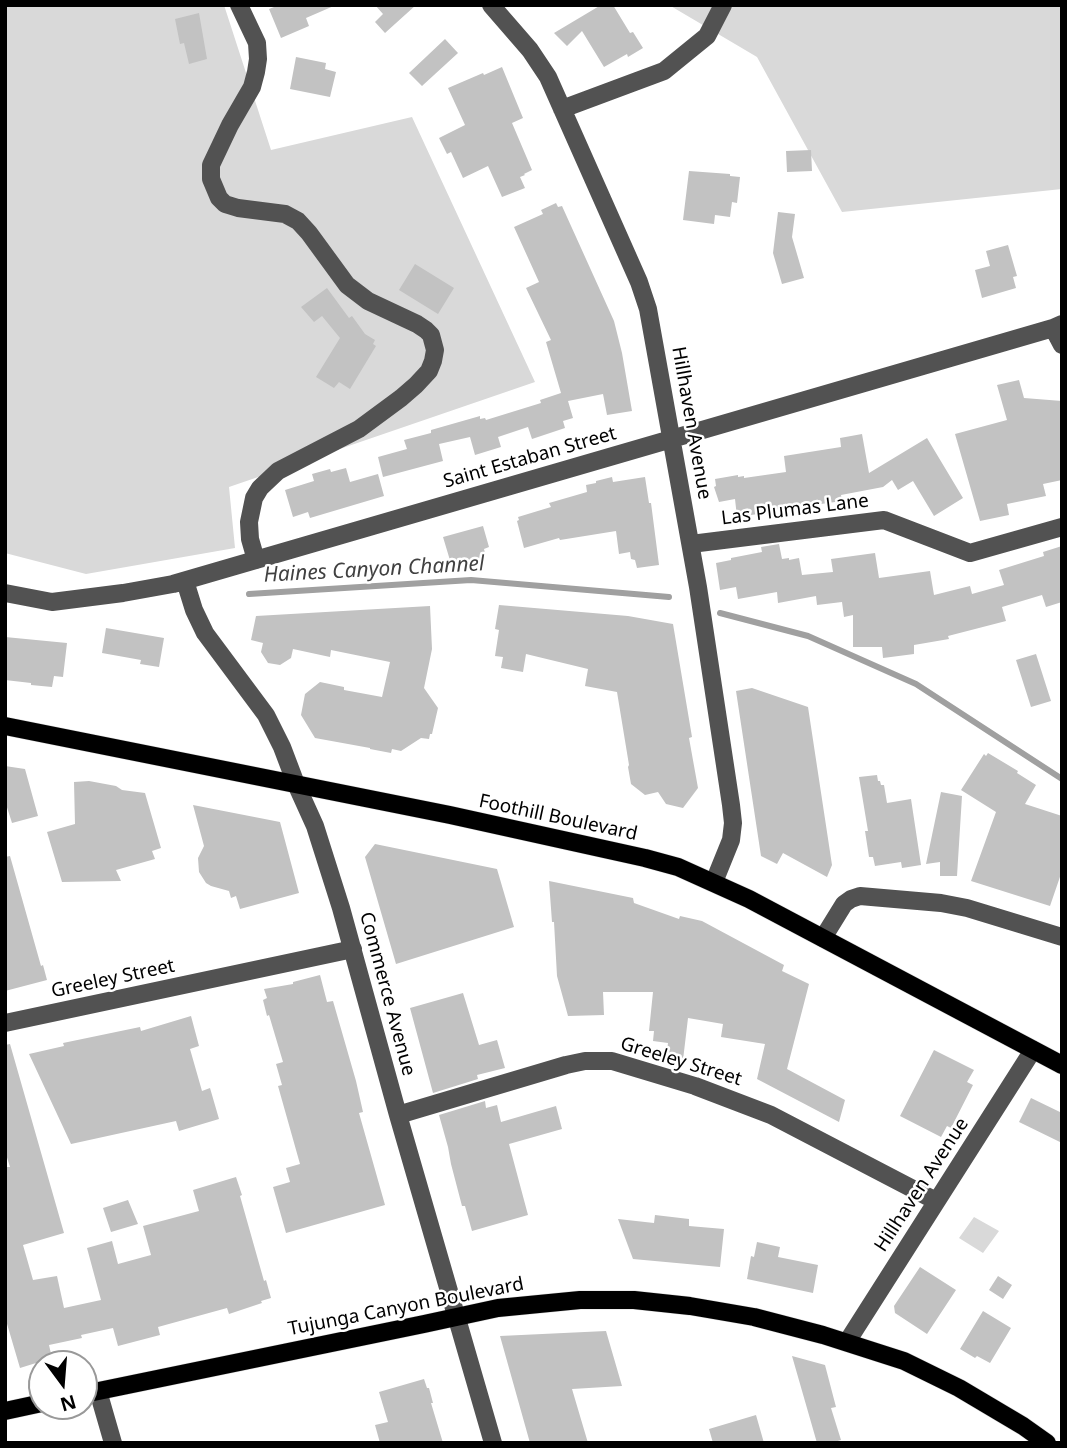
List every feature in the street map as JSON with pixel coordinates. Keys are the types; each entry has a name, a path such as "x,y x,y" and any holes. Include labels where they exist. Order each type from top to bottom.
{"main road":[{"name":"Foothill Boulevard","path":"5,726 450,815 678,867 750,899 1062,1065"},
{"name":"Tujunga Canyon Boulevard","path":"98,1392 498,1308 544,1302 634,1300 750,1316 847,1342 904,1361 959,1388 1047,1443"},
{"path":"5,1411 28,1406"}],"street":[{"path":"239,5 257,43 258,59 252,87 211,164 211,179 219,198 225,204 238,208 285,214 298,220 347,285 368,301 426,330 431,335 435,350 429,371 401,398 359,429 278,471 260,488 254,498 248,522 256,560"},
{"name":"Hillhaven Avenue","path":"491,5 530,50 548,78 639,282 648,309 691,544 732,814 731,840 714,882"},
{"path":"562,109 664,71 707,36 723,5"},
{"path":"1057,326 1062,345"},
{"name":"Saint Estaban Street","path":"5,593 52,601 173,584 1057,326"},
{"name":"Las Plumas Lane","path":"691,544 884,520 970,553 1062,527"},
{"name":"Commerce Avenue","path":"185,580 198,621 205,633 266,715 315,826 353,949 493,1443"},
{"path":"823,938 844,904 860,896 967,908 1056,935 1062,917"},
{"name":"Greeley Street","path":"5,1023 353,949"},
{"name":"Hillhaven Avenue","path":"847,1342 1033,1050"},
{"name":"Greeley Street","path":"398,1115 566,1065 585,1061 612,1061 695,1086 771,1115 936,1201"},
{"path":"98,1409 113,1443"}],"shaded area":[{"path":"5,5 224,5 271,150 412,117 535,382 229,487 235,548 86,574 5,553"},
{"path":"669,5 1062,5 1062,189 842,212 757,57"},
{"path":"974,1217 999,1231 983,1253 959,1238"}],"building":[{"path":"279,5 336,5 306,18 309,26 281,38 269,9"},
{"path":"375,5 416,5 385,33 375,22 383,14"},
{"path":"601,5 613,5 643,48 604,67 582,31 567,46 554,33"},
{"path":"199,13 207,59 189,64 184,43 180,44 175,19"},
{"path":"445,39 458,53 422,86 409,73"},
{"path":"296,57 326,63 325,69 336,72 330,97 290,89"},
{"path":"502,67 523,118 512,123 532,170 520,177 525,188 502,197 488,166 463,178 451,152 447,154 439,138 465,125 448,88"},
{"path":"811,150 812,171 787,172 786,151"},
{"path":"689,171 740,177 737,203 732,202 730,217 715,215 714,224 683,220"},
{"path":"556,203 558,207 562,206 614,321 632,411 607,415 603,394 568,401 573,418 563,421 565,428 532,439 528,427 498,437 501,447 475,455 470,437 439,444 443,461 383,477 378,457 407,449 404,440 480,416 480,419 486,420 541,403 540,400 561,393 546,342 551,340 526,288 539,282 514,227 543,214 541,210"},
{"path":"778,212 795,214 792,237 804,278 782,284 773,253"},
{"path":"1008,245 1017,276 1013,277 1016,288 982,298 975,270 990,266 986,251"},
{"path":"415,264 454,288 438,314 399,290"},
{"path":"327,288 349,318 352,316 365,334 375,340 373,344 376,346 350,389 339,382 334,388 316,377 340,338 322,316 314,322 301,307"},
{"path":"1019,380 1024,398 1062,401 1062,480 1043,484 1046,496 1007,504 1009,515 980,521 955,434 1007,420 997,385"},
{"path":"862,434 869,473 927,438 963,498 934,516 913,481 898,490 892,480 883,487 841,495 842,501 792,511 792,507 737,517 735,499 719,502 714,487 715,479 786,472 784,456 841,447 840,438"},
{"path":"346,468 350,482 378,474 384,496 310,518 308,512 293,517 285,490 314,481 312,474"},
{"path":"612,477 613,482 645,477 659,565 637,568 630,552 619,554 616,531 560,540 559,538 524,548 518,517 551,507 549,503 587,492 586,485"},
{"path":"483,526 489,547 484,549 486,557 452,567 443,537"},
{"path":"779,544 782,559 799,558 802,575 833,572 831,559 875,553 879,578 930,571 934,595 970,586 972,594 1004,585 999,570 1044,556 1043,552 1062,546 1062,602 1046,607 1042,595 1002,607 1006,621 948,636 949,639 914,645 914,654 883,658 882,647 853,647 853,615 844,617 842,602 817,605 816,596 778,603 777,592 738,599 736,587 720,590 716,563 762,552 761,547"},
{"path":"499,605 628,616 673,624 698,788 683,808 666,804 658,792 645,795 631,784 617,692 585,686 588,669 526,654 523,672 501,668 503,657 495,656 499,630 495,629"},
{"path":"430,606 432,649 424,688 438,708 432,734 429,739 421,738 401,751 392,749 391,753 315,738 301,715 305,694 320,682 344,687 344,690 382,697 390,662 331,650 330,657 293,649 291,658 280,665 268,663 261,652 263,643 251,640 256,616"},
{"path":"106,628 164,638 159,667 140,664 141,660 102,653"},
{"path":"5,637 67,643 63,677 54,676 52,687 5,680"},
{"path":"1036,654 1051,701 1031,707 1016,660"},
{"path":"752,688 808,707 832,865 827,877 783,853 777,864 761,856 736,691"},
{"path":"988,753 1036,785 1025,804 1062,816 1062,871 1050,906 971,881 996,812 961,790 984,754 986,756"},
{"path":"5,766 25,769 38,816 12,823 5,801"},
{"path":"877,775 878,781 884,785 887,803 911,799 921,865 902,868 901,862 875,866 873,857 869,857 865,831 868,831 859,777"},
{"path":"89,781 145,793 161,848 152,851 155,859 116,870 121,881 62,882 47,832 75,824 74,782"},
{"path":"941,792 962,796 957,876 940,876 940,862 926,864"},
{"path":"193,805 280,822 299,893 240,909 236,896 231,898 229,891 206,883 199,872 198,858 204,846"},
{"path":"375,844 497,869 514,927 396,964 365,857"},
{"path":"10,856 47,980 5,991 5,857"},
{"path":"549,881 633,898 634,903 679,919 680,916 702,921 784,965 782,971 809,984 787,1069 845,1100 839,1122 757,1079 765,1044 721,1037 723,1024 688,1018 683,1060 666,1058 668,1043 653,1041 654,1031 649,1031 653,992 603,992 604,1015 568,1016 557,976"},
{"path":"320,975 327,1002 333,1001 356,1081 363,1112 359,1113 385,1205 286,1233 273,1187 290,1182 286,1168 300,1164 278,1086 282,1085 276,1064 283,1062 269,1015 267,1016 263,1000 267,998 264,989 293,984"},
{"path":"463,993 479,1045 497,1040 505,1068 477,1075 478,1079 433,1093 410,1008"},
{"path":"191,1016 199,1046 190,1049 202,1091 210,1088 219,1119 179,1131 176,1121 71,1144 29,1054 64,1046 63,1043 140,1027 141,1031"},
{"path":"10,1044 64,1233 23,1245 33,1280 57,1276 64,1308 101,1300 87,1248 112,1241 118,1264 151,1255 143,1226 199,1211 193,1190 236,1177 271,1298 229,1314 227,1308 158,1327 160,1335 118,1346 113,1328 81,1335 82,1338 49,1345 50,1350 28,1350 28,1366 20,1368 5,1317 5,1167 10,1167 5,1151 5,1045"},
{"path":"934,1050 974,1070 967,1082 973,1085 951,1128 947,1126 941,1137 900,1116"},
{"path":"1031,1098 1062,1113 1062,1143 1019,1122"},
{"path":"485,1101 486,1108 497,1105 501,1122 556,1106 562,1129 509,1144 528,1215 472,1231 465,1206 462,1206 439,1115"},
{"path":"128,1200 138,1224 111,1232 103,1208"},
{"path":"655,1215 689,1219 689,1226 724,1229 720,1267 633,1259 618,1219 654,1223"},
{"path":"757,1242 780,1247 778,1257 818,1265 813,1293 747,1279 751,1256 754,1257"},
{"path":"920,1267 956,1290 927,1334 895,1313 894,1306"},
{"path":"998,1276 1012,1285 1003,1299 989,1290"},
{"path":"983,1311 1011,1328 990,1363 960,1349"},
{"path":"606,1331 622,1386 572,1389 588,1443 530,1443 500,1336"},
{"path":"792,1356 825,1365 836,1407 831,1408 841,1440 817,1443"},
{"path":"424,1379 429,1388 443,1443 380,1443 375,1425 388,1422 379,1392"},
{"path":"756,1415 764,1443 713,1443 709,1429"}],"waterway":[{"name":"Haines Canyon Channel","path":"249,594 471,580 669,597"},
{"name":"Haines Canyon Channel","path":"720,613 808,636 916,684 1062,779"}]}
